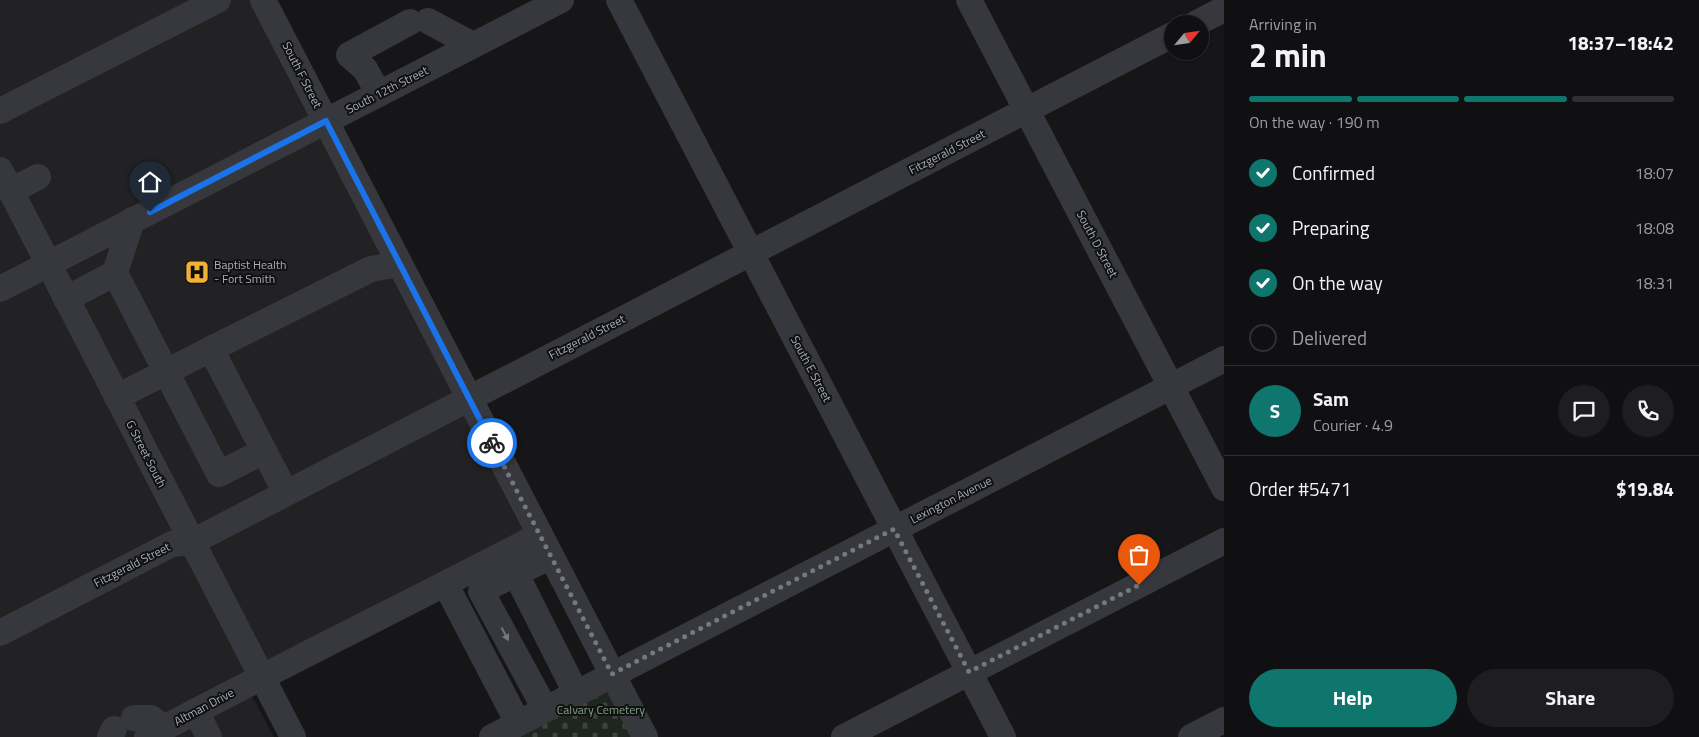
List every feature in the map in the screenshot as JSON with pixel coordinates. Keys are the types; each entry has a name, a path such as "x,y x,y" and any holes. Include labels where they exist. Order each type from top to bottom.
{"street":[{"path":"0,111 218,0"},
{"name":"South F Street","path":"263,0 645,737"},
{"name":"South 12th Street","path":"0,289 561,0"},
{"name":"South E Street","path":"619,0 1003,737"},
{"name":"South D Street","path":"969,0 1224,488"},
{"path":"1209,17 1224,9"},
{"path":"379,94 365,69 349,55 419,21 473,46"},
{"name":"Fitzgerald Street","path":"0,634 172,544 192,542 1164,39"},
{"path":"6,190 38,177"},
{"name":"G Street South","path":"6,190 66,298 293,737"},
{"path":"132,220 115,273 219,474 264,451"},
{"path":"117,398 372,269 400,264"},
{"path":"66,298 115,273"},
{"path":"211,349 286,493"},
{"name":"Lexington Avenue","path":"492,737 1224,360"},
{"path":"844,737 1224,541"},
{"path":"545,545 511,563 482,591 546,709"},
{"path":"511,563 576,693"},
{"name":"Altman Drive","path":"139,732 196,711 262,676 446,585 511,563"},
{"path":"446,585 518,723"},
{"path":"196,711 209,737"},
{"path":"1191,737 1224,720"}],"shaded area":[{"name":"Baptist Health - Fort Smith","path":"0,0 252,0 536,544 251,694 274,737 0,737"}],"green space":[{"name":"Calvary Cemetery","path":"612,674 645,737 490,737"}],"way so far":[{"path":"492,443 612,674 894,529 969,672 1139,585"}],"place":[{"name":"Baptist Health - Fort Smith","path":"197,272"}],"route":[{"path":"150,212 326,121 492,443"}]}
